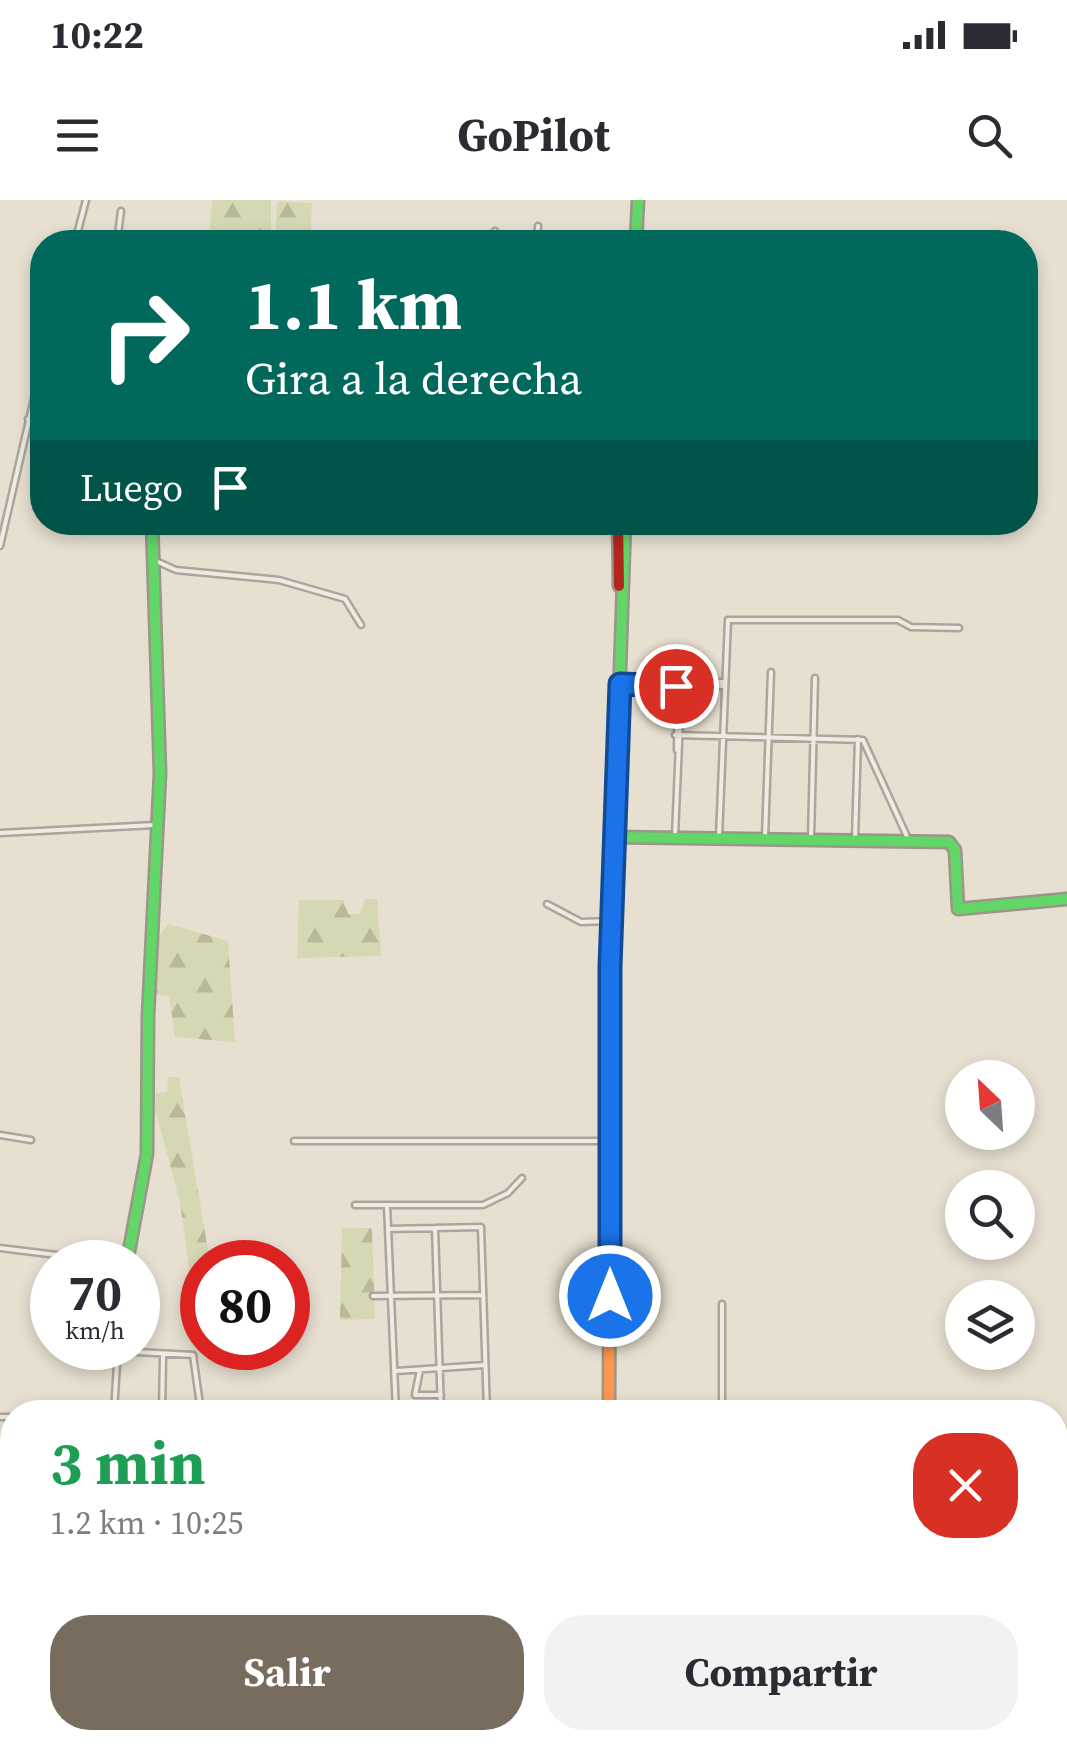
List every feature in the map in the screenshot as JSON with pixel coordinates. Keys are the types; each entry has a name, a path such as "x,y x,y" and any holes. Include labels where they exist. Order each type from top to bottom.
{"main road":[{"path":"637,230 638,200"},
{"path":"131,1240 147,1154 160,773 152,535"},
{"path":"609,1400 612,921 621,535"},
{"path":"614,837 953,845 958,908 1067,899"}],"street":[{"path":"78,230 86,200"},
{"path":"119,230 121,211"},
{"path":"538,226 538,230"},
{"path":"0,546 30,411"},
{"path":"152,560 176,570 279,580 344,600 361,625"},
{"path":"719,838 728,620 898,620 911,627 958,628"},
{"path":"676,838 678,650 683,650 679,683"},
{"path":"765,839 771,672"},
{"path":"811,840 815,678"},
{"path":"620,682 724,684"},
{"path":"678,735 858,739 867,743 909,842"},
{"path":"855,841 858,739"},
{"path":"0,832 158,825"},
{"path":"547,904 582,922 612,921"},
{"path":"0,1134 31,1140"},
{"path":"294,1141 609,1141"},
{"path":"355,1205 483,1204 508,1193 522,1178"},
{"path":"387,1206 395,1400"},
{"path":"388,1229 481,1227 487,1400"},
{"path":"435,1228 441,1400"},
{"path":"0,1248 30,1252"},
{"path":"373,1296 484,1295"},
{"path":"722,1304 722,1400"},
{"path":"160,1356 193,1355 199,1400"},
{"path":"162,1400 163,1356"},
{"path":"394,1371 486,1365"},
{"path":"420,1369 414,1394 441,1395"},
{"path":"115,1400 117,1370"}],"green space":[{"path":"212,200 271,200 271,230 210,230"},
{"path":"277,201 312,203 311,230 276,230"},
{"path":"365,899 377,899 381,956 297,958 299,900 344,900 348,914 360,914"},
{"path":"168,924 228,941 235,1042 175,1037 169,996 152,994 154,944"},
{"path":"168,1077 179,1077 206,1240 185,1240 180,1202 151,1094 167,1092"},
{"path":"342,1228 372,1228 375,1319 340,1320"}],"traffic: fast":[{"path":"637,230 638,200"},
{"path":"131,1240 147,1154 148,1016 160,773 152,535"},
{"path":"611,936 625,535"},
{"path":"614,837 949,842 955,850 958,909 1067,899"}],"traffic: slow":[{"path":"609,1400 611,936"}],"traffic: jam":[{"path":"618,535 619,586"}],"route":[{"path":"610,1296 610,967 620,684 676,686"}]}
